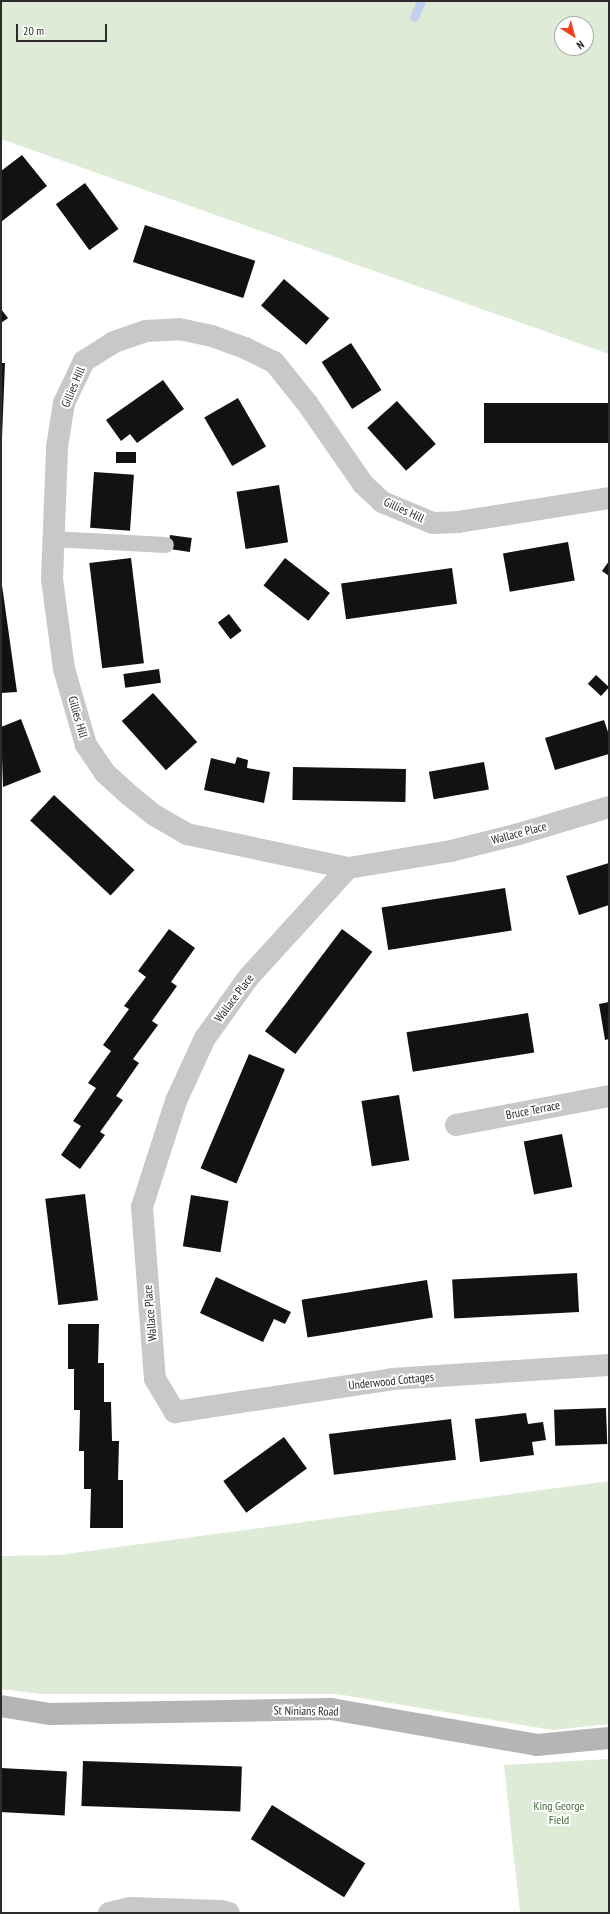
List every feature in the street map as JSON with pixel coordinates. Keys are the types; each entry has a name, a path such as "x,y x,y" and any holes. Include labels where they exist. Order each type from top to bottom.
{"street":[{"name":"Gillies Hill","path":"348,868 187,834 154,815 105,773 86,745 64,669 52,579 52,539 57,447 64,403 84,361 114,342 146,331 179,329 212,336 245,348 274,362 307,403 363,484 382,502 417,518 433,523 458,522 609,498"},
{"name":"Wallace Place","path":"175,1412 155,1379 142,1207 176,1101 205,1038 248,978 348,868 451,851 519,834 609,807"},
{"name":"Bruce Terrace","path":"456,1125 609,1096"},
{"name":"Underwood Cottages","path":"175,1412 392,1379 609,1365"},
{"name":"St Ninians Road","path":"1,1706 50,1714 331,1709 537,1745 609,1738"},
{"path":"109,1913 130,1908 229,1913"}],"lane":[{"path":"52,539 166,545"}],"green space":[{"path":"1,1 609,1 609,354 1,139"},
{"path":"609,1481 609,1724 553,1730 337,1694 41,1694 1,1689 1,1556 59,1555"},
{"name":"King George Field","path":"609,1759 609,1913 520,1913 504,1765"}],"building":[{"path":"22,155 47,186 1,222 1,171"},
{"path":"85,183 119,229 89,250 56,204"},
{"path":"145,225 255,261 243,298 133,262"},
{"path":"284,279 329,318 306,345 261,305"},
{"path":"1,309 8,318 1,323"},
{"path":"351,343 381,390 352,409 322,362"},
{"path":"1,363 5,363 2,438 1,438"},
{"path":"163,380 184,409 137,443 130,434 121,441 106,420"},
{"path":"238,398 266,446 232,466 204,418"},
{"path":"397,401 436,444 406,471 367,428"},
{"path":"484,403 609,403 609,443 484,443"},
{"path":"116,452 136,452 136,463 116,463"},
{"path":"94,472 134,475 130,531 90,528"},
{"path":"279,485 288,542 246,549 237,492"},
{"path":"170,535 192,538 190,552 168,549"},
{"path":"568,542 575,580 510,592 503,553"},
{"path":"131,558 144,663 102,668 89,563"},
{"path":"285,558 330,593 308,621 263,586"},
{"path":"609,561 609,576 602,571"},
{"path":"452,568 457,604 346,619 341,584"},
{"path":"1,578 17,692 1,693"},
{"path":"229,614 242,631 230,639 218,622"},
{"path":"159,669 161,683 125,688 123,674"},
{"path":"596,675 609,687 601,696 588,684"},
{"path":"153,693 197,742 166,770 122,721"},
{"path":"21,719 41,772 3,787 1,727"},
{"path":"604,720 609,735 609,754 555,770 545,738"},
{"path":"237,757 248,760 247,768 270,772 264,803 204,790 211,758 235,764"},
{"path":"484,762 489,790 434,799 429,772"},
{"path":"293,767 406,769 405,802 292,800"},
{"path":"54,795 134,870 111,896 30,821"},
{"path":"609,863 609,905 579,915 566,876"},
{"path":"505,888 512,930 388,950 382,908"},
{"path":"169,929 195,948 171,982 177,986 152,1021 158,1025 133,1059 139,1063 116,1096 123,1100 100,1132 105,1135 80,1169 61,1155 81,1126 73,1121 96,1088 88,1083 111,1051 103,1045 129,1009 124,1006 146,977 138,971"},
{"path":"342,929 372,952 295,1054 265,1031"},
{"path":"609,1002 609,1039 605,1040 599,1004"},
{"path":"528,1013 534,1053 413,1072 407,1032"},
{"path":"249,1054 285,1069 236,1183 201,1168"},
{"path":"399,1095 409,1160 372,1166 361,1101"},
{"path":"562,1134 572,1187 534,1194 524,1141"},
{"path":"85,1194 98,1300 58,1305 45,1199"},
{"path":"191,1195 229,1201 220,1252 183,1246"},
{"path":"577,1273 579,1312 454,1318 452,1280"},
{"path":"216,1277 291,1312 285,1324 274,1319 263,1342 200,1313"},
{"path":"427,1280 433,1318 308,1337 302,1300"},
{"path":"68,1324 99,1324 98,1363 104,1363 104,1402 111,1402 112,1441 119,1441 118,1480 123,1480 123,1528 90,1528 91,1489 84,1489 84,1451 79,1451 80,1410 74,1410 74,1369 68,1369"},
{"path":"606,1408 607,1444 555,1446 554,1410"},
{"path":"526,1413 528,1424 543,1422 546,1440 532,1442 534,1455 480,1462 475,1419"},
{"path":"451,1419 456,1460 334,1475 329,1434"},
{"path":"284,1437 307,1469 246,1513 223,1481"},
{"path":"83,1761 242,1767 240,1812 81,1806"},
{"path":"1,1768 67,1771 65,1815 1,1812"},
{"path":"272,1805 365,1863 344,1897 251,1839"}],"waterway":[{"path":"414,17 421,1"}]}
